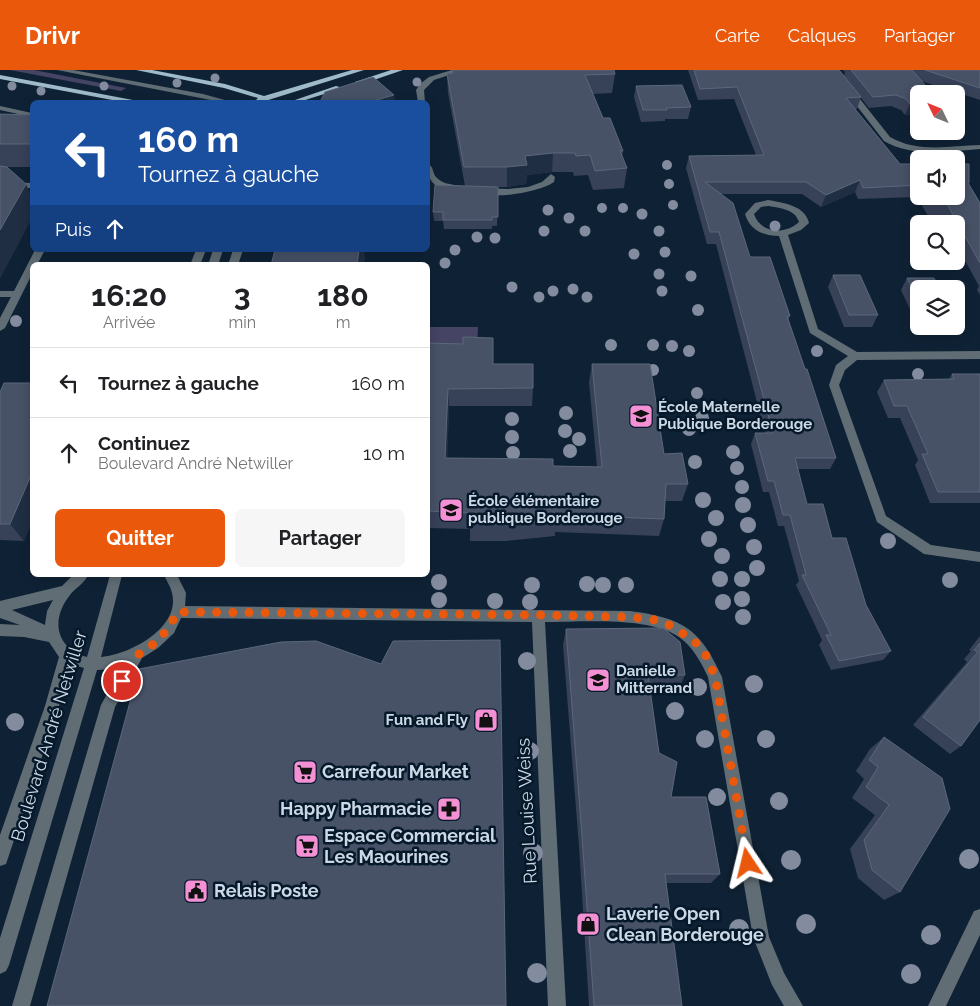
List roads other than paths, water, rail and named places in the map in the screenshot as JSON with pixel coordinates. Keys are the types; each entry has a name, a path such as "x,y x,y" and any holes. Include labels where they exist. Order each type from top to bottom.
{"main road":[{"path":"140,70 225,86 268,100 360,70"},
{"path":"300,100 399,70"},
{"path":"0,77 122,100"}],"street":[{"path":"61,70 220,100"},
{"path":"421,100 420,91 423,85 433,78 460,70"},
{"path":"833,70 887,138 894,144 916,149 980,147"},
{"path":"0,108 30,116"},
{"path":"25,123 30,118"},
{"path":"430,180 442,186 486,192 538,188 547,184 551,177"},
{"path":"0,185 30,186"},
{"path":"777,203 797,211 803,218 804,223 799,230 783,234 770,233 757,227 749,216 752,209 758,205 777,203"},
{"path":"783,234 814,331 855,356 980,355"},
{"path":"0,328 30,268"},
{"path":"0,294 16,294"},
{"path":"855,356 840,368 834,385 880,520 928,550 980,558"},
{"path":"80,577 64,592 56,606 52,622 52,636 66,656 78,662 93,665 122,662 150,647 162,636 177,612 179,601 178,590 172,577"},
{"name":"Boulevard André Netwiller","path":"0,964 93,665 115,577"},
{"path":"0,607 64,592"},
{"path":"0,612 26,620 52,636"},
{"path":"177,612 630,617 655,620 672,626 699,645 707,657 715,677 761,937 778,979 794,1006"},
{"name":"Rue Louise Weiss","path":"538,615 557,1006"},
{"path":"0,630 24,630 52,636"},
{"name":"Boulevard André Netwiller","path":"0,858 52,706 66,656"},
{"path":"21,1006 108,705 136,656"},
{"path":"937,1006 980,917"}],"place":[{"name":"École Maternelle Publique Borderouge","path":"641,416"},
{"name":"École élémentaire publique Borderouge","path":"451,510"},
{"name":"Danielle Mitterrand","path":"598,680"},
{"name":"Fun and Fly","path":"486,720"},
{"name":"Carrefour Market","path":"305,772"},
{"name":"Happy Pharmacie","path":"449,809"},
{"name":"Espace Commercial Les Maourines","path":"307,846"},
{"name":"Relais Poste","path":"196,891"},
{"name":"Laverie Open Clean Borderouge","path":"588,924"}]}
